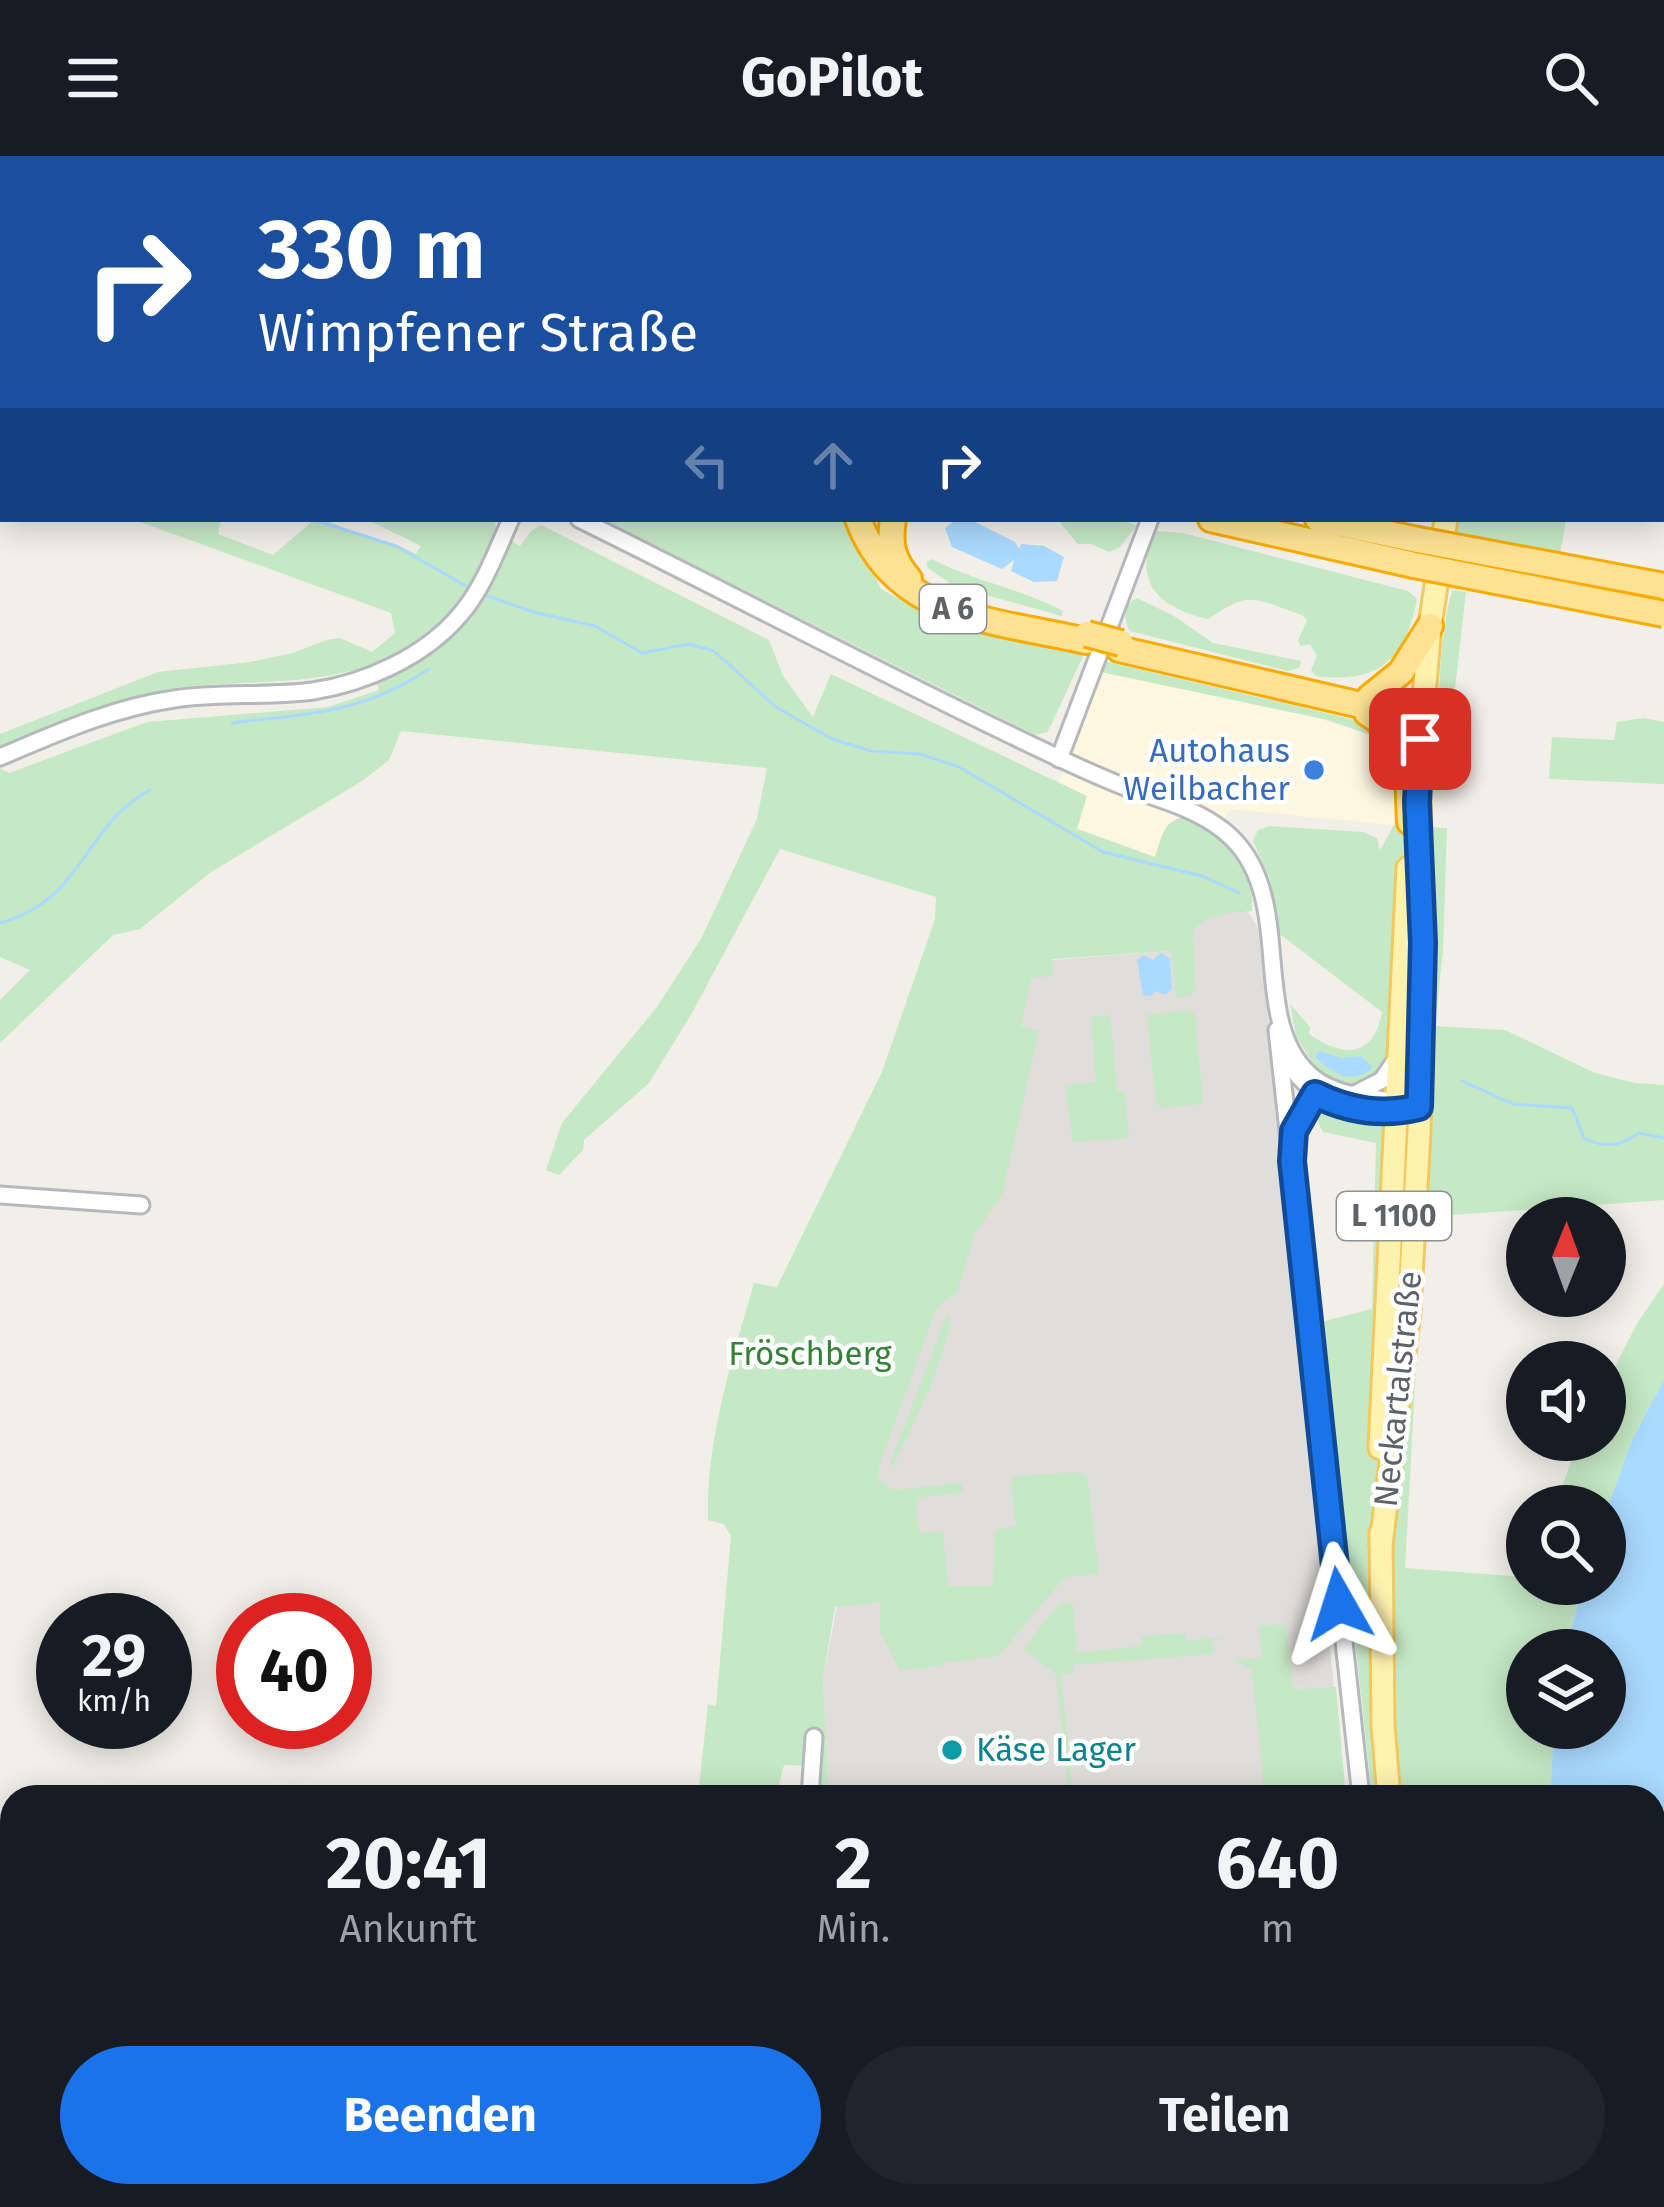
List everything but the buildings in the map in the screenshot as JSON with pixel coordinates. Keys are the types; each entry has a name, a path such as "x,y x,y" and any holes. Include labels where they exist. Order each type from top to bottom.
{"highway":[{"name":"A 6","path":"860,522 882,566 918,596 962,612 1087,638"},
{"path":"892,522 893,556 898,566 921,588 964,605 1120,646 1422,712"},
{"path":"1229,522 1664,586"},
{"path":"1327,522 1416,553 1664,614"},
{"path":"1362,702 1401,672 1430,626"},
{"path":"1362,702 1393,732 1405,752 1413,812"}],"main road":[{"name":"Neckartalstraße","path":"1411,1043 1401,1013 1413,812 1430,626 1446,522"},
{"name":"Neckartalstraße","path":"1388,1785 1383,1726 1380,1426 1423,943 1413,812"}],"street":[{"path":"0,758 130,707 177,698 312,691 410,656 460,615 482,583 510,522"},
{"path":"585,522 1059,759 1188,810 1221,829 1248,858 1267,908 1285,1036 1300,1064 1316,1087 1405,1106"},
{"path":"1059,759 1149,522"},
{"path":"1267,908 1360,1785"},
{"path":"1353,1095 1382,1081 1411,1043"},
{"path":"1279,1048 1292,1072 1340,1107 1405,1106"},
{"path":"1292,1161 1294,1131 1316,1087"},
{"path":"0,1195 141,1204"},
{"path":"810,1785 814,1736"}],"shaded area":[{"name":"Autohaus Weilbacher","path":"1101,672 1287,709 1371,735 1394,764 1394,825 1230,809 1217,834 1177,818 1168,824 1156,857 1076,828 1058,784"},
{"path":"1248,912 1258,928 1345,1785 828,1785 823,1678 852,1531 1031,978 1051,960 1172,951 1176,997 1196,987 1193,930 1220,913"}],"green space":[{"name":"Fröschberg","path":"140,522 220,522 218,534 273,555 312,522 330,522 416,554 421,546 372,522 495,522 496,532 520,546 541,525 769,640 783,676 813,717 831,674 1087,796 1077,829 1155,857 1172,822 1195,820 1228,848 1251,889 1252,911 1214,917 1193,930 1196,987 1192,995 1176,998 1171,951 1052,959 1053,976 1031,978 1021,1027 1039,1031 1002,1194 974,1235 957,1293 935,1312 878,1479 893,1490 962,1483 963,1492 916,1498 919,1533 943,1532 948,1586 993,1586 995,1530 1016,1526 1011,1477 1087,1475 1099,1574 1065,1577 998,1656 940,1666 900,1670 880,1632 881,1602 835,1607 823,1678 828,1785 804,1785 805,1766 784,1765 779,1785 699,1785 708,1704 716,1706 731,1536 724,1524 708,1520 711,1460 754,1283 777,1287 882,1072 935,919 936,897 780,849 649,1083 584,1140 583,1150 559,1175 546,1170 562,1123 657,1007 701,939 757,819 767,768 401,731 389,760 362,781 211,872 140,929 113,935 0,1043 0,1000 30,970 0,957 0,768 9,773 147,722 328,707 379,690 371,665 323,677 154,692 0,748 0,734 158,672 250,662 340,638 372,652 395,633 391,613"},
{"path":"607,522 848,522 881,589 928,615 1084,654 1047,732 1035,735"},
{"path":"1060,522 1136,526 1120,547 1109,552 1078,544"},
{"path":"1437,522 1566,522 1560,556 1435,534"},
{"path":"1155,531 1183,533 1408,591 1417,599 1412,620 1397,652 1386,663 1356,676 1316,676 1311,670 1317,656 1310,644 1301,646 1298,641 1307,620 1302,615 1263,601 1244,600 1208,619 1164,600 1154,590 1146,565"},
{"path":"932,559 1047,603 1063,611 1062,616 954,586 928,568 926,562"},
{"path":"1453,590 1466,592 1447,759 1440,726 1440,675"},
{"path":"1137,598 1213,643 1301,661 1299,668 1288,671 1130,631 1126,613"},
{"path":"1104,661 1355,720 1377,732 1393,751 1390,758 1371,735 1328,720 1101,672"},
{"path":"1644,718 1664,722 1664,784 1549,779 1552,737 1614,740 1617,722"},
{"path":"1394,825 1447,828 1435,1026 1505,1030 1595,1073 1664,1085 1664,1200 1506,1197 1506,1211 1424,1217 1405,1568 1506,1575 1506,1605 1578,1605 1571,1629 1506,1629 1506,1749 1553,1749 1551,1785 1371,1785 1321,1322 1372,1309 1376,1143 1323,1132 1317,1120 1323,1112 1377,1118 1307,1062 1310,1059 1296,1036 1290,1004 1310,1027 1309,1034 1345,1050 1364,1046 1372,1038 1382,1012 1277,932 1270,879 1253,841 1258,830 1269,826 1363,832 1377,838 1380,850"},
{"path":"1188,1010 1195,1015 1203,1104 1161,1108 1156,1102 1147,1015"},
{"path":"1110,1015 1117,1091 1125,1092 1129,1138 1073,1142 1065,1086 1096,1082 1091,1017"},
{"path":"1664,1284 1664,1380 1626,1457 1626,1345"},
{"path":"950,1316 937,1368 892,1467 945,1320"},
{"path":"1571,1461 1625,1461 1616,1485 1563,1485"},
{"path":"1073,1604 1077,1653 1142,1646 1142,1636 1185,1633 1187,1641 1225,1637 1212,1641 1213,1654 1073,1665 1073,1673 1061,1674 1072,1785 1067,1785 1056,1674 1023,1649 1057,1607"},
{"path":"1286,1624 1293,1690 1336,1687 1345,1785 1264,1785 1252,1670 1234,1660 1262,1658 1259,1626"}],"water":[{"path":"953,522 975,522 1015,542 1019,549 1021,544 1044,546 1064,557 1057,581 1034,582 1011,571 1014,560 1002,569 952,547 945,528"},
{"path":"1161,953 1170,959 1172,989 1165,995 1155,991 1152,996 1143,995 1137,960 1144,955 1153,960"},
{"path":"1319,1051 1341,1058 1361,1056 1373,1067 1358,1076 1343,1076 1315,1057"},
{"path":"1664,1380 1664,1785 1551,1785 1553,1749 1626,1749 1626,1629 1571,1629 1578,1605 1626,1605 1626,1485 1616,1485"}],"waterway":[{"path":"320,522 396,546 473,590"},
{"path":"482,594 595,626 642,653 689,644 714,651 776,707 832,739 871,751 920,754 959,767 1103,852 1202,876 1239,893"},
{"path":"232,723 357,703 429,669"},
{"path":"0,923 51,897 110,822 150,790"},
{"path":"1462,1081 1513,1104 1572,1108 1584,1138 1599,1144 1619,1143 1639,1133 1664,1138"}],"place":[{"name":"Autohaus Weilbacher","path":"1314,770"},
{"name":"Käse Lager","path":"952,1750"}],"route":[{"path":"1339,1604 1292,1139 1315,1094 1340,1107 1376,1112 1419,1107 1420,739"}]}
